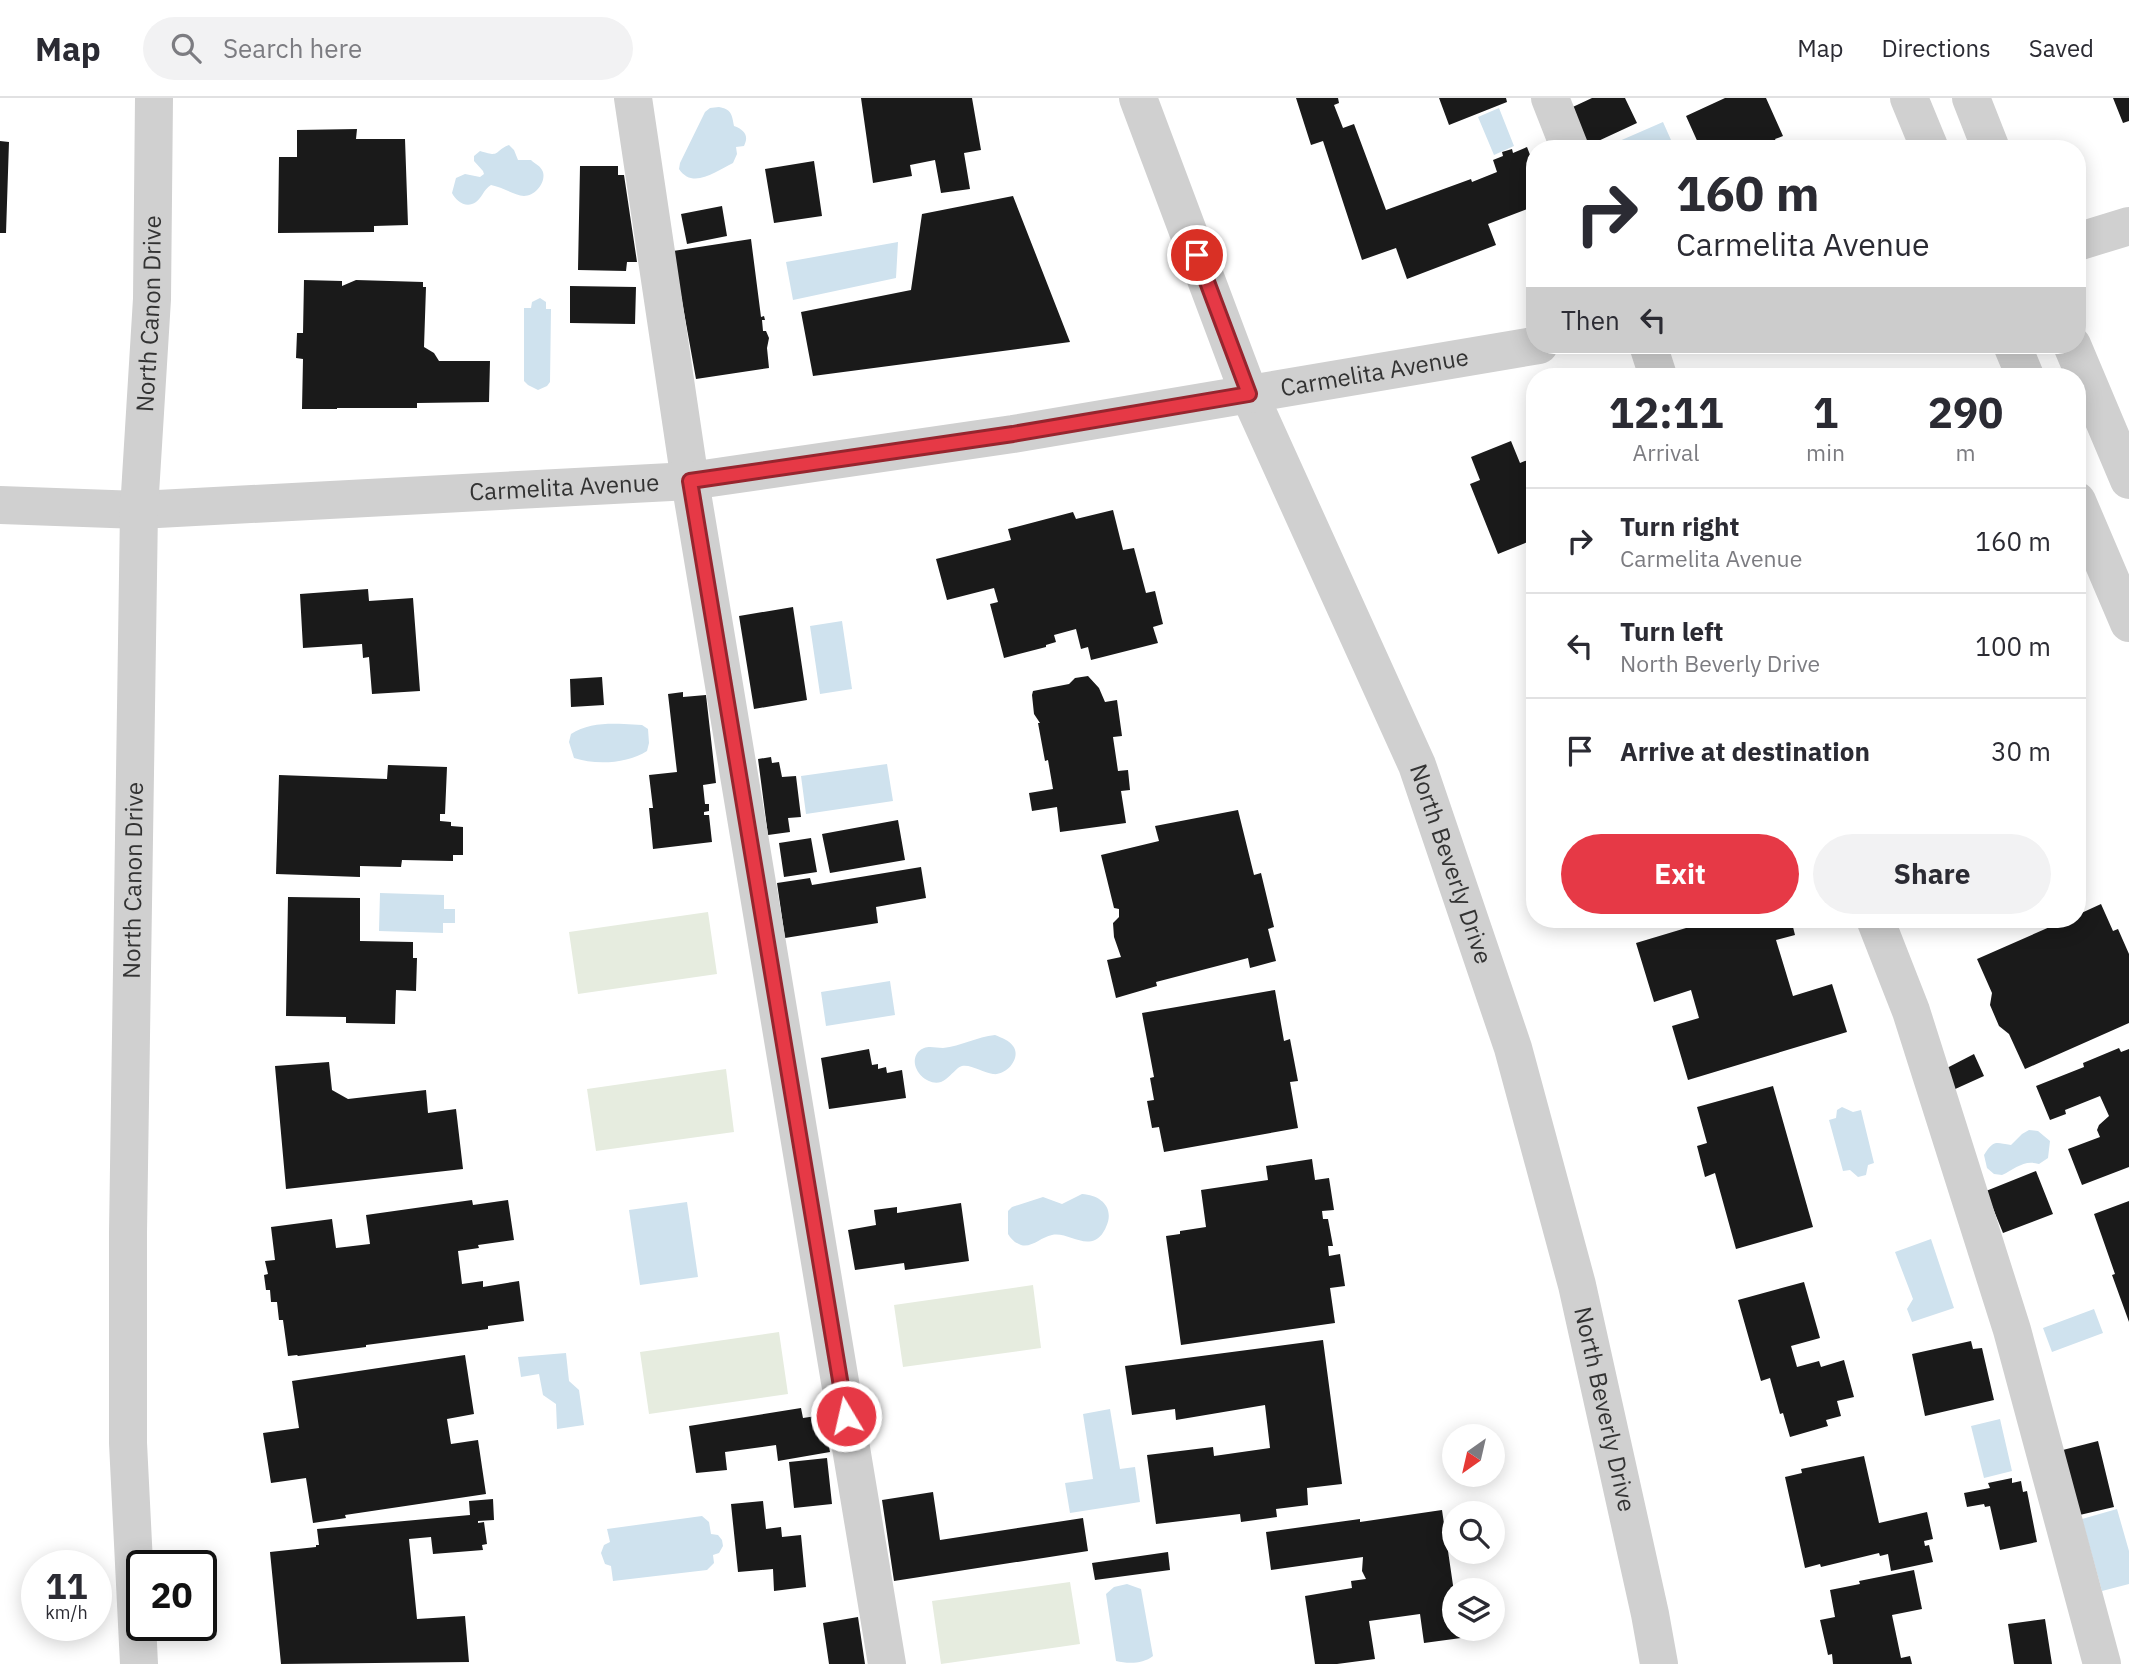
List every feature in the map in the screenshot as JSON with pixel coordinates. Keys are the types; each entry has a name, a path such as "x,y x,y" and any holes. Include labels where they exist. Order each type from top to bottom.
{"street":[{"name":"North Canon Drive","path":"139,1664 128,1443 128,1233 139,510 152,299 154,98"},
{"path":"633,98 690,481 887,1664"},
{"name":"North Beverly Drive","path":"1138,98 1249,394 1418,765 1513,1048 1577,1285 1659,1664"},
{"path":"1550,98 1566,140"},
{"path":"1909,98 1926,140"},
{"path":"1971,98 1987,140"},
{"path":"2086,239 2129,226"},
{"name":"Carmelita Avenue","path":"0,505 139,510 690,481 1013,434 1526,347"},
{"path":"2086,378 2129,480"},
{"path":"2086,522 2129,623"},
{"path":"1879,928 1911,1011 2012,1330 2102,1664"}],"shaded area":[{"path":"708,912 717,974 578,994 569,932"},
{"path":"726,1069 734,1132 596,1151 587,1089"},
{"path":"1033,1285 1041,1348 903,1367 894,1305"},
{"path":"779,1332 788,1394 649,1414 640,1352"},
{"path":"1070,1582 1080,1644 941,1664 932,1601"}],"water":[{"path":"719,107 730,113 734,126 745,134 744,146 736,147 737,154 733,163 705,177 691,178 679,169 680,163 705,112"},
{"path":"1499,108 1514,146 1494,155 1478,117"},
{"path":"1663,122 1671,140 1622,140"},
{"path":"509,145 518,160 531,160 542,170 543,180 536,191 524,196 491,185 472,204 456,199 452,193 456,178 465,174 480,177 484,174 474,161 474,156 480,151 495,154"},
{"path":"898,242 896,278 793,300 786,262"},
{"path":"540,298 546,302 546,309 551,309 550,382 538,390 524,381 524,308 531,308 532,302"},
{"path":"842,621 852,689 820,694 810,626"},
{"path":"610,724 642,725 648,729 649,743 647,751 639,755 611,762 591,762 574,758 569,742 571,734 583,728"},
{"path":"887,764 893,801 806,814 801,776"},
{"path":"380,893 444,895 444,909 455,909 455,923 443,923 443,933 379,931"},
{"path":"890,981 895,1015 826,1026 821,992"},
{"path":"995,1035 1009,1042 1015,1051 1014,1061 1003,1072 993,1074 962,1066 943,1081 935,1083 924,1078 916,1069 915,1058 924,1048 950,1047"},
{"path":"1842,1107 1853,1112 1861,1110 1874,1163 1868,1165 1866,1175 1858,1177 1850,1170 1843,1171 1829,1120 1836,1118 1837,1110"},
{"path":"2029,1130 2038,1131 2050,1141 2048,1158 2039,1164 2024,1164 2002,1175 1994,1174 1987,1168 1984,1155 1990,1146 1996,1143 2011,1145"},
{"path":"1082,1194 1100,1200 1109,1214 1106,1227 1097,1239 1084,1241 1052,1235 1025,1246 1015,1242 1008,1234 1008,1211 1012,1207 1043,1197 1062,1204"},
{"path":"687,1202 698,1277 640,1285 629,1210"},
{"path":"1931,1239 1954,1308 1912,1322 1907,1309 1913,1299 1895,1252"},
{"path":"2094,1309 2103,1333 2052,1352 2043,1328"},
{"path":"566,1353 569,1381 579,1390 584,1425 557,1429 556,1404 543,1395 539,1374 521,1377 518,1357"},
{"path":"1110,1409 1120,1469 1135,1467 1140,1502 1070,1513 1065,1483 1093,1479 1083,1414"},
{"path":"2000,1419 2012,1471 1984,1478 1971,1426"},
{"path":"2117,1509 2129,1551 2129,1584 2102,1591 2082,1519"},
{"path":"702,1516 709,1522 711,1534 718,1535 723,1546 719,1553 713,1555 714,1563 707,1570 613,1581 611,1566 605,1564 601,1553 604,1545 610,1542 607,1529"},
{"path":"1127,1584 1141,1589 1153,1656 1135,1663 1116,1661 1106,1594 1114,1587"}],"building":[{"path":"861,98 972,98 981,150 964,153 970,189 941,193 935,160 910,165 912,176 873,183"},
{"path":"1296,98 1338,98 1339,103 1334,105 1343,128 1354,124 1386,210 1497,172 1493,160 1503,156 1502,152 1512,149 1513,153 1526,147 1526,209 1488,224 1496,245 1407,279 1396,248 1362,260 1323,141 1311,145"},
{"path":"1439,98 1506,98 1507,102 1449,125"},
{"path":"1592,98 1625,98 1637,123 1600,140 1576,140 1562,112"},
{"path":"1725,98 1766,98 1783,136 1776,140 1697,140 1686,116"},
{"path":"2113,98 2129,98 2129,121 2123,123"},
{"path":"357,129 356,139 405,139 408,225 374,226 374,232 278,233 279,157 297,157 297,130"},
{"path":"0,141 9,142 6,233 0,233"},
{"path":"814,161 822,216 774,223 765,169"},
{"path":"580,166 618,166 618,175 624,175 637,262 627,262 626,271 578,270"},
{"path":"1013,196 1070,342 813,376 801,312 911,290 922,214"},
{"path":"722,206 727,236 687,244 681,214"},
{"path":"751,239 761,317 764,316 765,320 762,320 763,331 766,331 769,338 769,368 696,379 673,251"},
{"path":"304,280 342,281 342,286 356,280 423,282 423,287 426,287 424,347 434,353 439,361 490,361 489,402 417,403 417,408 302,409 303,359 296,358 297,333 303,333"},
{"path":"570,286 636,287 635,324 570,323"},
{"path":"1511,441 1520,463 1526,461 1526,543 1498,554 1470,484 1480,480 1471,457"},
{"path":"1113,510 1123,550 1134,548 1146,593 1155,591 1163,624 1153,627 1158,643 1091,660 1088,647 1081,649 1076,629 1054,635 1056,642 1046,647 1004,658 990,604 998,602 994,588 947,600 936,559 1011,540 1008,529 1073,512 1076,519"},
{"path":"368,589 369,601 413,598 420,691 372,694 369,657 363,658 362,644 303,648 300,594"},
{"path":"793,607 807,700 754,709 739,616"},
{"path":"1088,676 1099,688 1105,702 1117,700 1122,736 1113,737 1118,771 1128,770 1130,790 1121,791 1126,823 1060,832 1057,807 1032,811 1029,793 1053,789 1048,760 1045,761 1040,723 1034,714 1032,695 1033,691 1069,684 1075,678"},
{"path":"602,677 604,705 571,707 570,679"},
{"path":"683,692 683,697 706,695 716,783 703,785 705,804 709,804 709,811 704,812 704,815 709,815 712,842 653,849 649,808 653,808 649,775 677,772 668,694"},
{"path":"771,757 772,763 779,762 782,777 796,776 801,817 788,818 790,832 768,835 758,759"},
{"path":"388,765 447,767 445,814 440,814 440,821 463,827 463,855 453,855 453,861 402,860 401,867 360,866 360,877 276,874 279,775 387,779"},
{"path":"1238,810 1254,875 1261,873 1274,927 1268,929 1276,961 1250,968 1248,958 1156,982 1157,986 1116,998 1107,960 1121,957 1114,937 1113,923 1119,917 1119,909 1114,908 1101,855 1159,841 1155,826"},
{"path":"898,820 905,860 830,873 822,834"},
{"path":"811,838 817,872 784,877 779,843"},
{"path":"921,867 926,898 876,907 878,923 785,938 777,883 810,878 812,885"},
{"path":"288,897 360,898 360,941 413,942 413,958 417,958 416,991 396,990 395,1024 346,1023 346,1017 286,1016"},
{"path":"2101,904 2113,931 2118,929 2129,954 2129,1023 2025,1069 2009,1034 1999,1026 1990,1005 1992,993 1977,959 2048,928 2086,928 2086,911"},
{"path":"1686,928 1793,928 1795,935 1776,940 1793,996 1832,984 1847,1032 1688,1080 1672,1026 1699,1018 1691,990 1654,1002 1636,943"},
{"path":"1275,990 1284,1041 1290,1039 1298,1081 1290,1082 1298,1128 1164,1152 1159,1127 1152,1128 1147,1101 1154,1100 1150,1078 1154,1077 1142,1013"},
{"path":"2119,1048 2121,1052 2129,1049 2129,1167 2082,1185 2068,1149 2100,1137 2097,1130 2099,1125 2109,1116 2100,1096 2065,1110 2066,1114 2050,1120 2036,1086 2084,1067 2083,1063"},
{"path":"869,1049 872,1065 878,1064 878,1069 886,1067 887,1073 902,1070 906,1098 829,1109 821,1058"},
{"path":"1974,1054 1984,1076 1953,1090 1943,1070"},
{"path":"329,1062 332,1090 348,1099 426,1090 428,1113 456,1109 463,1169 286,1189 275,1066"},
{"path":"1773,1086 1813,1227 1736,1249 1715,1173 1705,1177 1697,1146 1707,1143 1697,1107"},
{"path":"1312,1159 1315,1180 1329,1178 1334,1210 1322,1211 1323,1219 1328,1219 1333,1246 1328,1246 1329,1256 1340,1254 1345,1286 1330,1288 1335,1323 1181,1345 1166,1236 1206,1227 1201,1190 1268,1180 1266,1166"},
{"path":"2036,1171 2053,1214 2003,1233 1986,1191"},
{"path":"472,1200 473,1205 508,1200 514,1240 458,1251 462,1284 483,1281 483,1287 519,1281 524,1321 488,1326 488,1329 288,1356 283,1320 279,1320 277,1302 271,1302 264,1275 268,1274 265,1261 275,1260 271,1227 332,1219 336,1248 370,1244 366,1215"},
{"path":"2129,1201 2129,1322 2094,1214"},
{"path":"961,1203 969,1261 905,1270 904,1263 855,1270 848,1230 876,1225 874,1210 897,1207 897,1213"},
{"path":"1804,1282 1820,1338 1791,1346 1797,1367 1819,1361 1821,1367 1844,1360 1854,1397 1837,1401 1841,1416 1826,1420 1828,1426 1790,1437 1770,1378 1761,1381 1738,1300"},
{"path":"1323,1340 1342,1484 1307,1488 1308,1505 1276,1509 1277,1517 1241,1522 1240,1514 1156,1524 1147,1455 1213,1447 1214,1456 1270,1448 1265,1405 1176,1420 1175,1409 1132,1415 1125,1366"},
{"path":"1971,1341 1973,1349 1982,1348 1994,1400 1925,1416 1912,1354"},
{"path":"465,1355 474,1414 447,1419 451,1444 478,1440 486,1494 345,1515 346,1518 313,1523 306,1478 271,1483 263,1433 299,1428 292,1381"},
{"path":"801,1408 803,1418 823,1415 830,1452 778,1461 776,1445 725,1452 727,1470 696,1473 689,1426"},
{"path":"2098,1441 2114,1507 2071,1517 2055,1452"},
{"path":"1864,1456 1879,1523 1927,1512 1933,1539 1924,1541 1925,1546 1929,1545 1933,1562 1891,1571 1888,1554 1880,1556 1879,1553 1821,1567 1820,1564 1805,1568 1785,1477 1802,1473 1801,1469"},
{"path":"827,1458 832,1504 794,1508 789,1462"},
{"path":"2012,1478 2012,1483 2021,1481 2023,1492 2027,1491 2037,1542 2000,1550 1990,1506 1985,1507 1984,1504 1967,1507 1964,1493 1990,1488 1988,1483"},
{"path":"933,1492 940,1540 1083,1518 1088,1551 894,1581 882,1500"},
{"path":"493,1499 494,1520 478,1521 484,1522 487,1544 482,1545 483,1550 433,1554 431,1537 409,1539 417,1619 465,1616 469,1662 281,1664 270,1552 316,1547 319,1545 317,1529 470,1515 469,1501"},
{"path":"763,1501 766,1529 781,1527 782,1537 801,1535 806,1587 774,1591 773,1569 738,1572 731,1504"},
{"path":"1442,1510 1442,1564 1450,1564 1452,1578 1442,1578 1442,1641 1424,1643 1420,1614 1369,1621 1375,1659 1315,1664 1305,1596 1352,1588 1351,1581 1366,1579 1362,1571 1363,1557 1271,1570 1266,1532 1360,1519 1360,1522"},
{"path":"1168,1552 1170,1570 1095,1580 1092,1563"},
{"path":"1914,1570 1922,1609 1892,1615 1901,1658 1910,1656 1912,1664 1833,1664 1832,1654 1828,1655 1820,1620 1835,1617 1830,1590"},
{"path":"858,1617 865,1664 829,1664 823,1623"},
{"path":"2045,1619 2052,1664 2014,1664 2008,1624"}],"route":[{"path":"846,1416 690,481 1013,434 1249,394 1197,255"}]}
